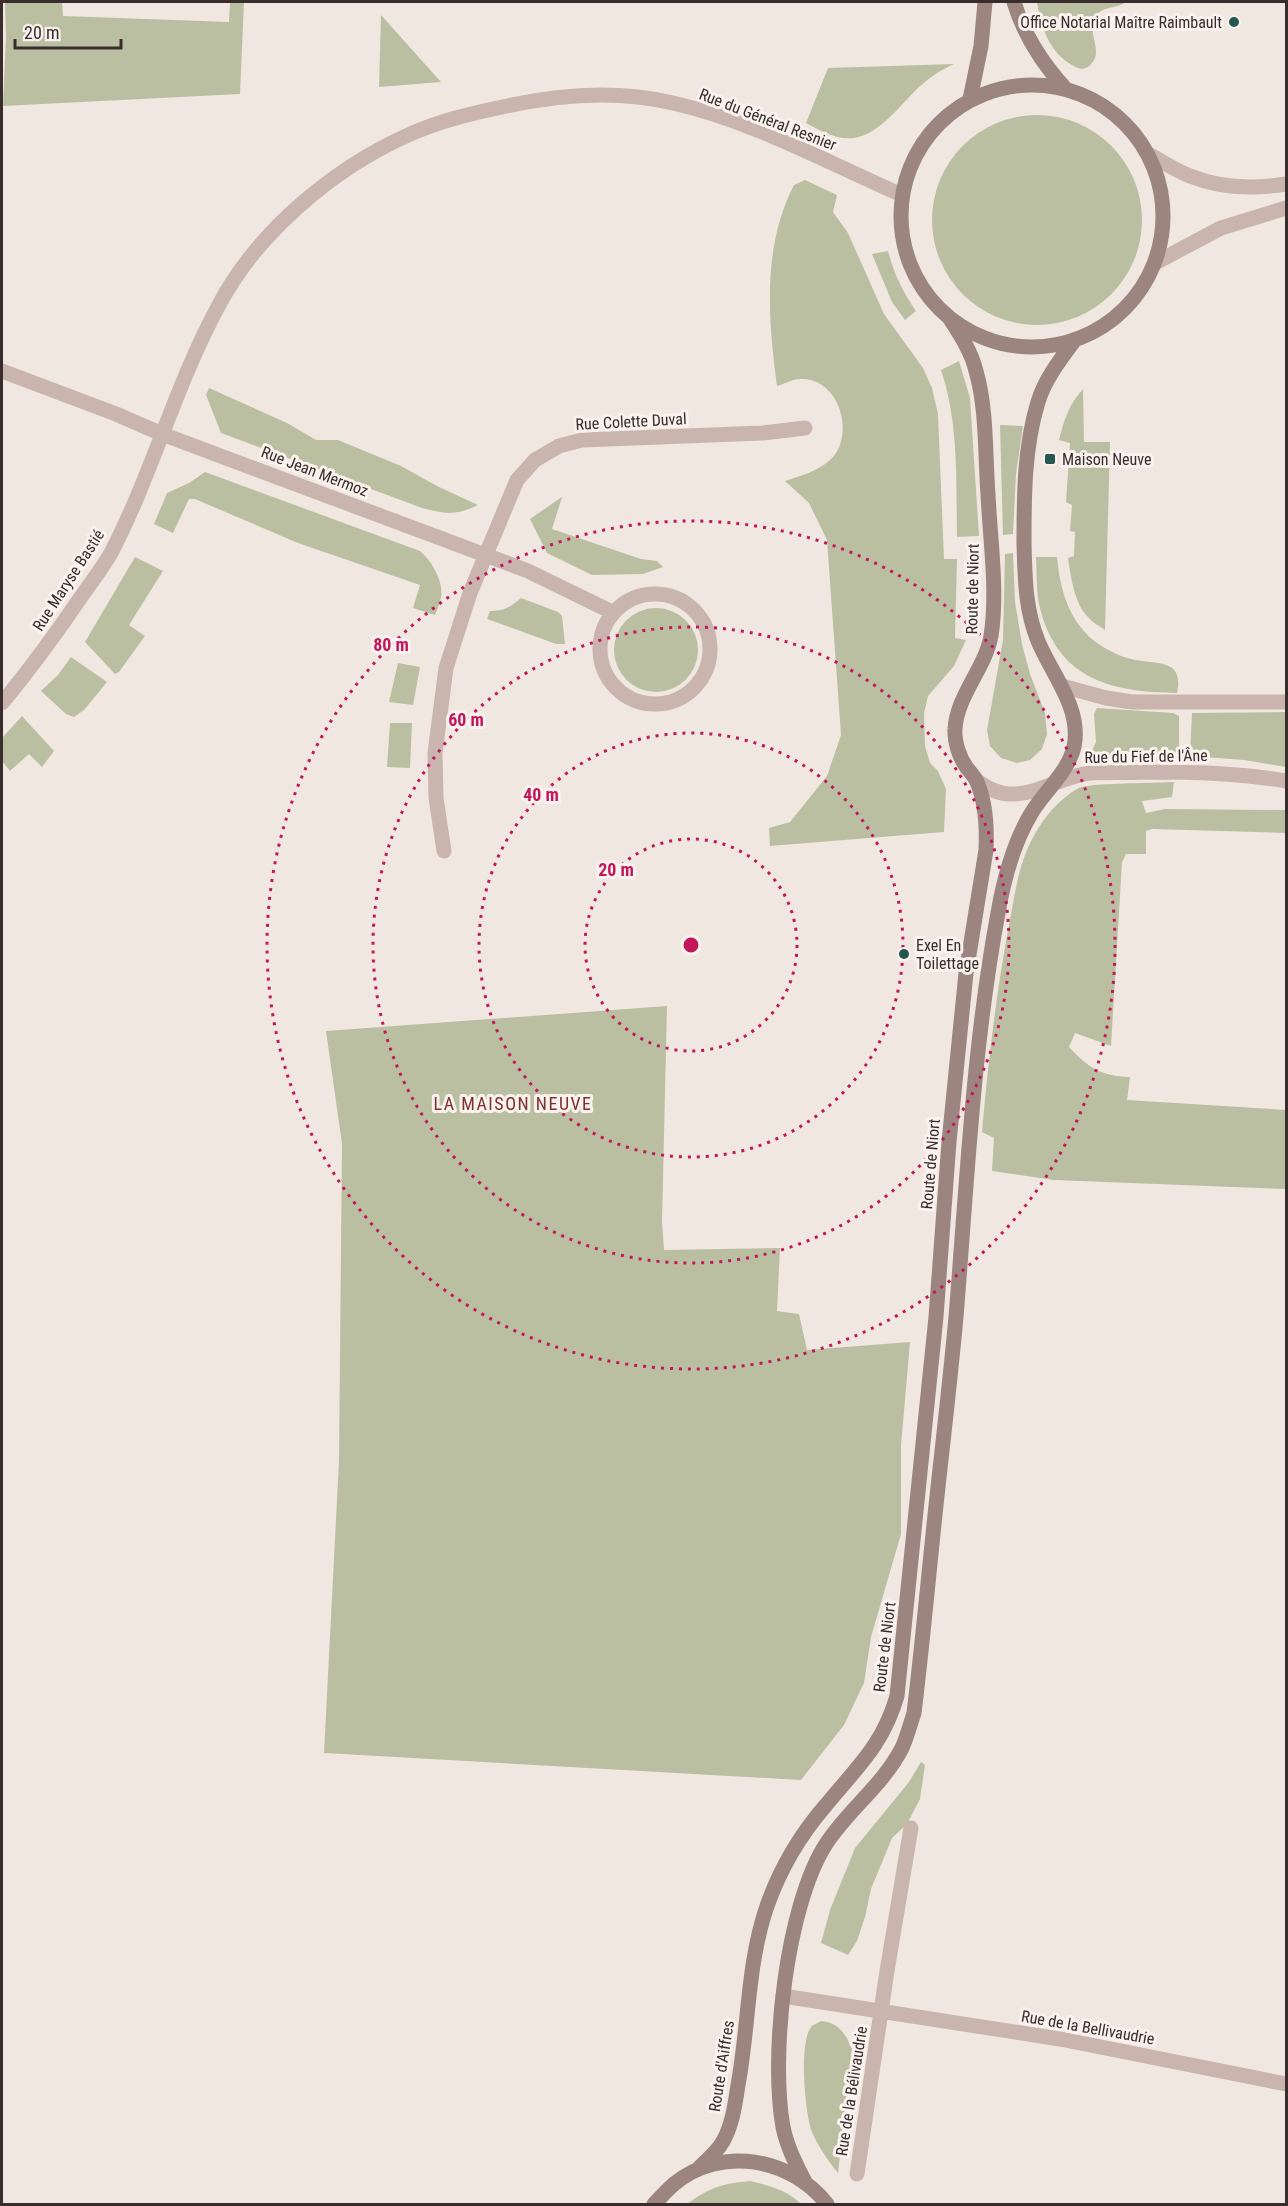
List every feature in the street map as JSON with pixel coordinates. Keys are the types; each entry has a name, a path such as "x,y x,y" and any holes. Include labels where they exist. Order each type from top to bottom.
{"main road":[{"path":"970,99 981,46 985,2"},
{"path":"1014,2 1028,38 1044,66 1065,88"},
{"path":"1021,84 1065,88 1105,106 1137,136 1148,154 1157,175 1164,218 1155,263 1145,284 1131,303 1115,319 1095,332 1074,341 1053,346 1031,348 1009,346 968,331 950,319 919,283 902,238 900,214 902,195 908,173 924,141 948,114 970,99 999,88 1021,84"},
{"name":"Route de Niort","path":"749,1994 753,1961 764,1916 789,1856 824,1806 869,1756 891,1718 897,1696 936,1317 949,1142 966,973 987,831 977,781 964,765 954,731 957,713 985,656 991,636 992,587 984,424 977,374 969,347 950,319"},
{"path":"826,2205 805,2182 789,2150 783,2129 777,2073 783,1996 798,1915 815,1865 826,1844 888,1769 902,1748 914,1713 954,1338 971,1105 998,912 1011,857 1032,812 1051,784 1064,770 1074,745 1075,728 1062,686 1038,640 1027,603 1024,494 1029,447 1038,402 1050,376 1074,341"},
{"name":"Route d'Aiffres","path":"698,2169 720,2146 730,2123 741,2070 749,1994"},
{"path":"654,2205 674,2184 698,2169 719,2163 742,2160 764,2163 785,2170 805,2182"}],"street":[{"name":"Rue du Général Resnier","path":"162,434 181,384 222,300 254,254 292,212 337,176 381,148 430,126 532,100 577,95 632,96 671,102 712,114 782,140 902,195"},
{"path":"1148,154 1190,176 1212,183 1238,186 1287,184"},
{"path":"1155,263 1221,228 1287,207"},
{"name":"Rue Jean Mermoz","path":"2,371 162,434 485,554 528,571 612,612"},
{"name":"Rue Colette Duval","path":"444,851 436,798 435,753 446,668 485,554 517,480 535,460 559,446 582,440 764,433 805,428"},
{"name":"Rue Maryse Bastié","path":"2,703 33,665 110,555 147,475 162,434"},
{"path":"659,593 676,597 691,607 702,620 709,636 710,654 706,671 697,685 684,697 667,703 650,704 633,700 618,691 607,677 601,661 599,644 603,627 612,612 626,601 641,595 659,593"},
{"path":"1062,686 1106,698 1132,702 1287,702"},
{"name":"Rue du Fief de l'Âne","path":"977,781 993,791 1007,794 1037,791 1073,776 1090,773 1249,774 1287,781"},
{"path":"881,2012 911,1828"},
{"name":"Rue de la Bellivaudrie","path":"783,1996 1060,2039 1287,2084"},
{"name":"Rue de la Bélivaudrie","path":"857,2174 881,2012"}],"green space":[{"path":"5,2 62,2 63,16 229,22 230,2 244,2 240,94 3,106"},
{"path":"1037,2 1125,2 1101,11 1095,17 1092,30 1095,57 1089,66 1080,69 1064,60 1052,46 1047,38"},
{"path":"381,15 441,82 379,87"},
{"path":"954,64 927,80 881,125 863,136 841,138 806,123 828,68"},
{"path":"1027,115 1047,115 1068,119 1087,127 1118,153 1130,170 1138,189 1142,220 1138,251 1130,270 1104,301 1087,313 1068,321 1047,325 1027,325 1006,321 987,313 956,287 944,270 936,251 932,230 932,210 936,189 944,170 970,139 987,127 1006,119"},
{"path":"805,180 837,195 833,212 848,233 884,314 923,368 932,388 938,414 944,559 957,559 955,638 966,640 954,666 928,696 924,713 925,746 930,763 938,771 946,789 944,832 770,846 769,828 790,822 827,776 841,735 827,540 809,503 785,481 815,470 831,459 842,436 840,409 834,397 825,387 814,381 797,379 777,386 771,335 770,284 777,233 794,185"},
{"path":"888,251 899,282 916,311 905,320 892,302 872,254"},
{"path":"959,361 970,398 979,536 957,537 954,432 941,370"},
{"path":"209,388 287,423 316,440 338,440 401,466 478,505 450,513 422,508 221,433 206,395"},
{"path":"1083,389 1084,442 1110,442 1105,630 1091,620 1080,605 1074,590 1068,558 1074,556 1075,532 1070,531 1072,505 1066,502 1070,443 1059,440 1074,400"},
{"path":"1000,425 1023,426 1016,474 1013,534 1003,535"},
{"path":"205,472 420,551 432,565 441,584 441,597 435,615 413,608 420,585 298,543 195,499 189,499 173,533 154,524 167,493 189,483"},
{"path":"562,497 552,529 641,559 657,561 663,567 643,574 592,575 547,553 530,519"},
{"path":"1013,553 1015,602 1022,644 1030,674 1045,713 1047,734 1042,749 1030,760 1017,763 1001,758 990,746 987,730 1003,640 1005,554"},
{"path":"135,557 163,571 129,625 145,636 119,672 115,674 85,642"},
{"path":"1036,557 1057,557 1068,604 1087,635 1113,653 1172,668 1178,681 1177,693 1152,692 1107,684 1088,676 1072,664 1058,649 1047,629 1038,598"},
{"path":"521,598 558,612 562,616 565,644 556,644 487,619 490,611 507,608"},
{"path":"656,608 679,615 691,627 698,650 691,673 679,685 656,692 633,685 621,673 614,650 621,627 633,615"},
{"path":"71,657 107,682 84,710 74,717 66,714 41,691 58,675"},
{"path":"398,663 420,667 413,705 389,702"},
{"path":"1097,708 1173,713 1179,716 1179,758 1174,761 1091,762 1089,757 1096,742 1094,714"},
{"path":"1286,712 1286,767 1244,760 1190,756 1192,713"},
{"path":"22,716 54,751 42,767 29,754 10,771 2,761 2,738"},
{"path":"390,723 412,723 410,768 387,767"},
{"path":"1174,782 1172,797 1142,801 1146,813 1165,809 1286,810 1286,833 1152,829 1146,831 1146,854 1126,854 1122,862 1111,1046 1075,1033 1069,1047 1096,1070 1111,1075 1130,1077 1127,1100 1286,1110 1286,1189 1054,1180 992,1171 994,1138 982,1132 987,1080 1004,951 1018,877 1027,850 1048,814 1070,793 1079,788 1109,784"},
{"path":"667,1006 662,1222 664,1250 780,1248 777,1311 799,1314 807,1350 910,1342 901,1446 901,1534 871,1637 864,1683 844,1725 801,1780 324,1753 339,1461 342,1144 326,1031"},
{"path":"921,1762 925,1765 920,1799 907,1824 892,1838 871,1889 857,1941 848,1955 821,1943 830,1910 855,1848 909,1782"},
{"path":"821,2021 837,2026 847,2038 852,2049 838,2173 812,2132 805,2094 805,2046 812,2026"},
{"path":"750,2181 784,2192 801,2204 687,2204 717,2187"}],"place":[{"name":"Office Notarial Maître Raimbault","path":"1234,22"},
{"name":"Maison Neuve","path":"1050,459"},
{"name":"Exel En Toilettage","path":"904,954"}],"district":[{"name":"LA MAISON NEUVE","path":"513,1104"}]}
